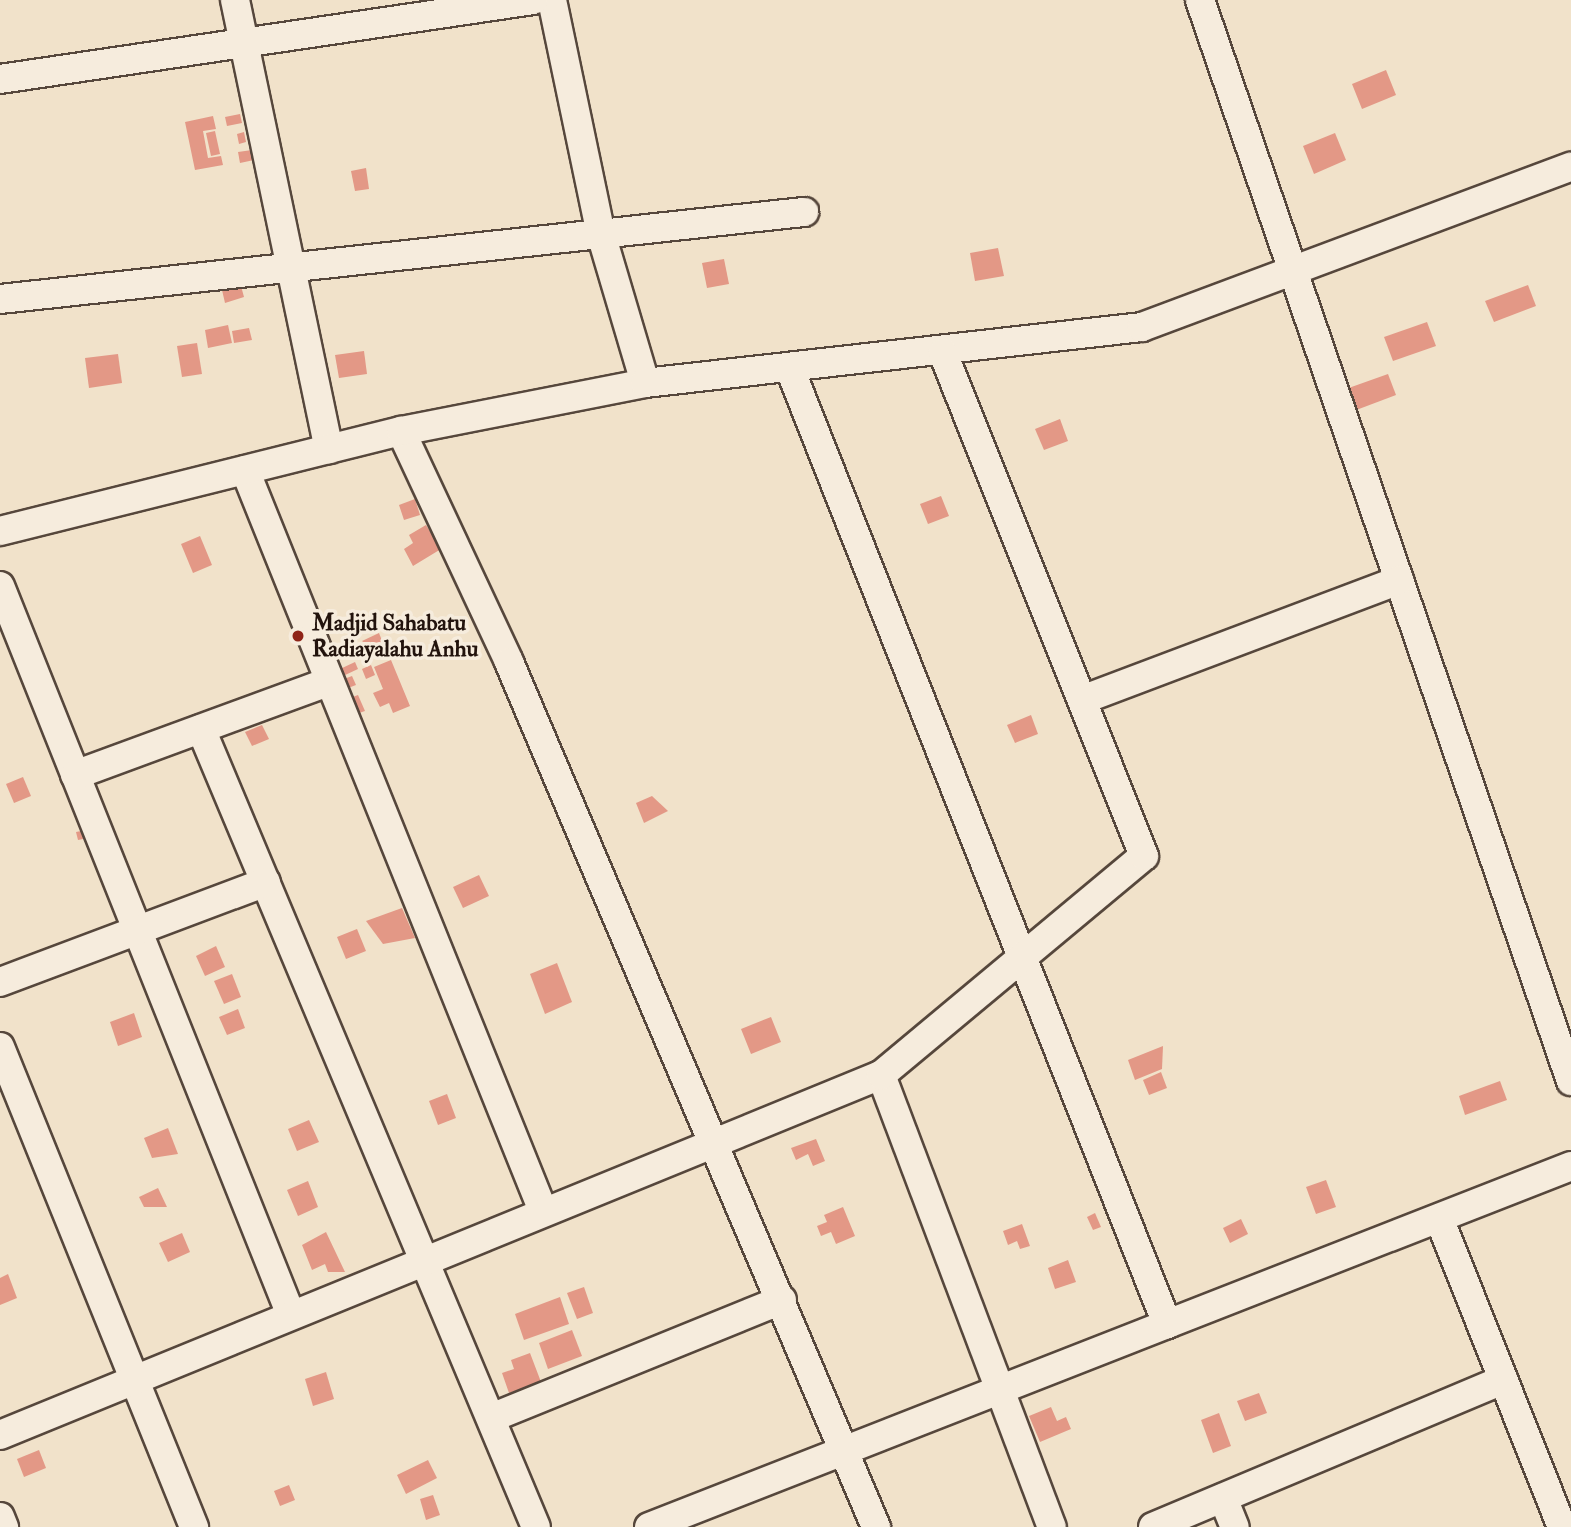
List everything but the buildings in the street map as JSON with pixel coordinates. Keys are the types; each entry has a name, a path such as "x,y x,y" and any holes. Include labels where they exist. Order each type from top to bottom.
{"street":[{"path":"235,0 329,449"},
{"path":"0,79 533,0"},
{"path":"552,0 601,234 645,383"},
{"path":"1200,0 1571,1081"},
{"path":"0,531 401,431 645,383 943,353 1142,327 1571,167"},
{"path":"0,299 804,212"},
{"path":"0,1435 715,1140 881,1075 1144,856 943,353"},
{"path":"790,369 1167,1324"},
{"path":"401,431 509,662 715,1140 876,1527"},
{"path":"245,470 543,1211"},
{"path":"1082,700 1399,580"},
{"path":"0,586 291,1315"},
{"path":"75,775 328,682"},
{"path":"201,729 536,1527"},
{"path":"0,982 266,882"},
{"path":"0,1047 132,1380 194,1527"},
{"path":"881,1075 1052,1527"},
{"path":"649,1527 1571,1166"},
{"path":"1439,1218 1562,1527"},
{"path":"491,1418 782,1300"},
{"path":"1153,1527 1503,1380"},
{"path":"1223,1498 1235,1527"},
{"path":"0,1517 4,1527"}],"place":[{"name":"Madjid Sahabatu Radiayalahu Anhu","path":"298,636"}]}
